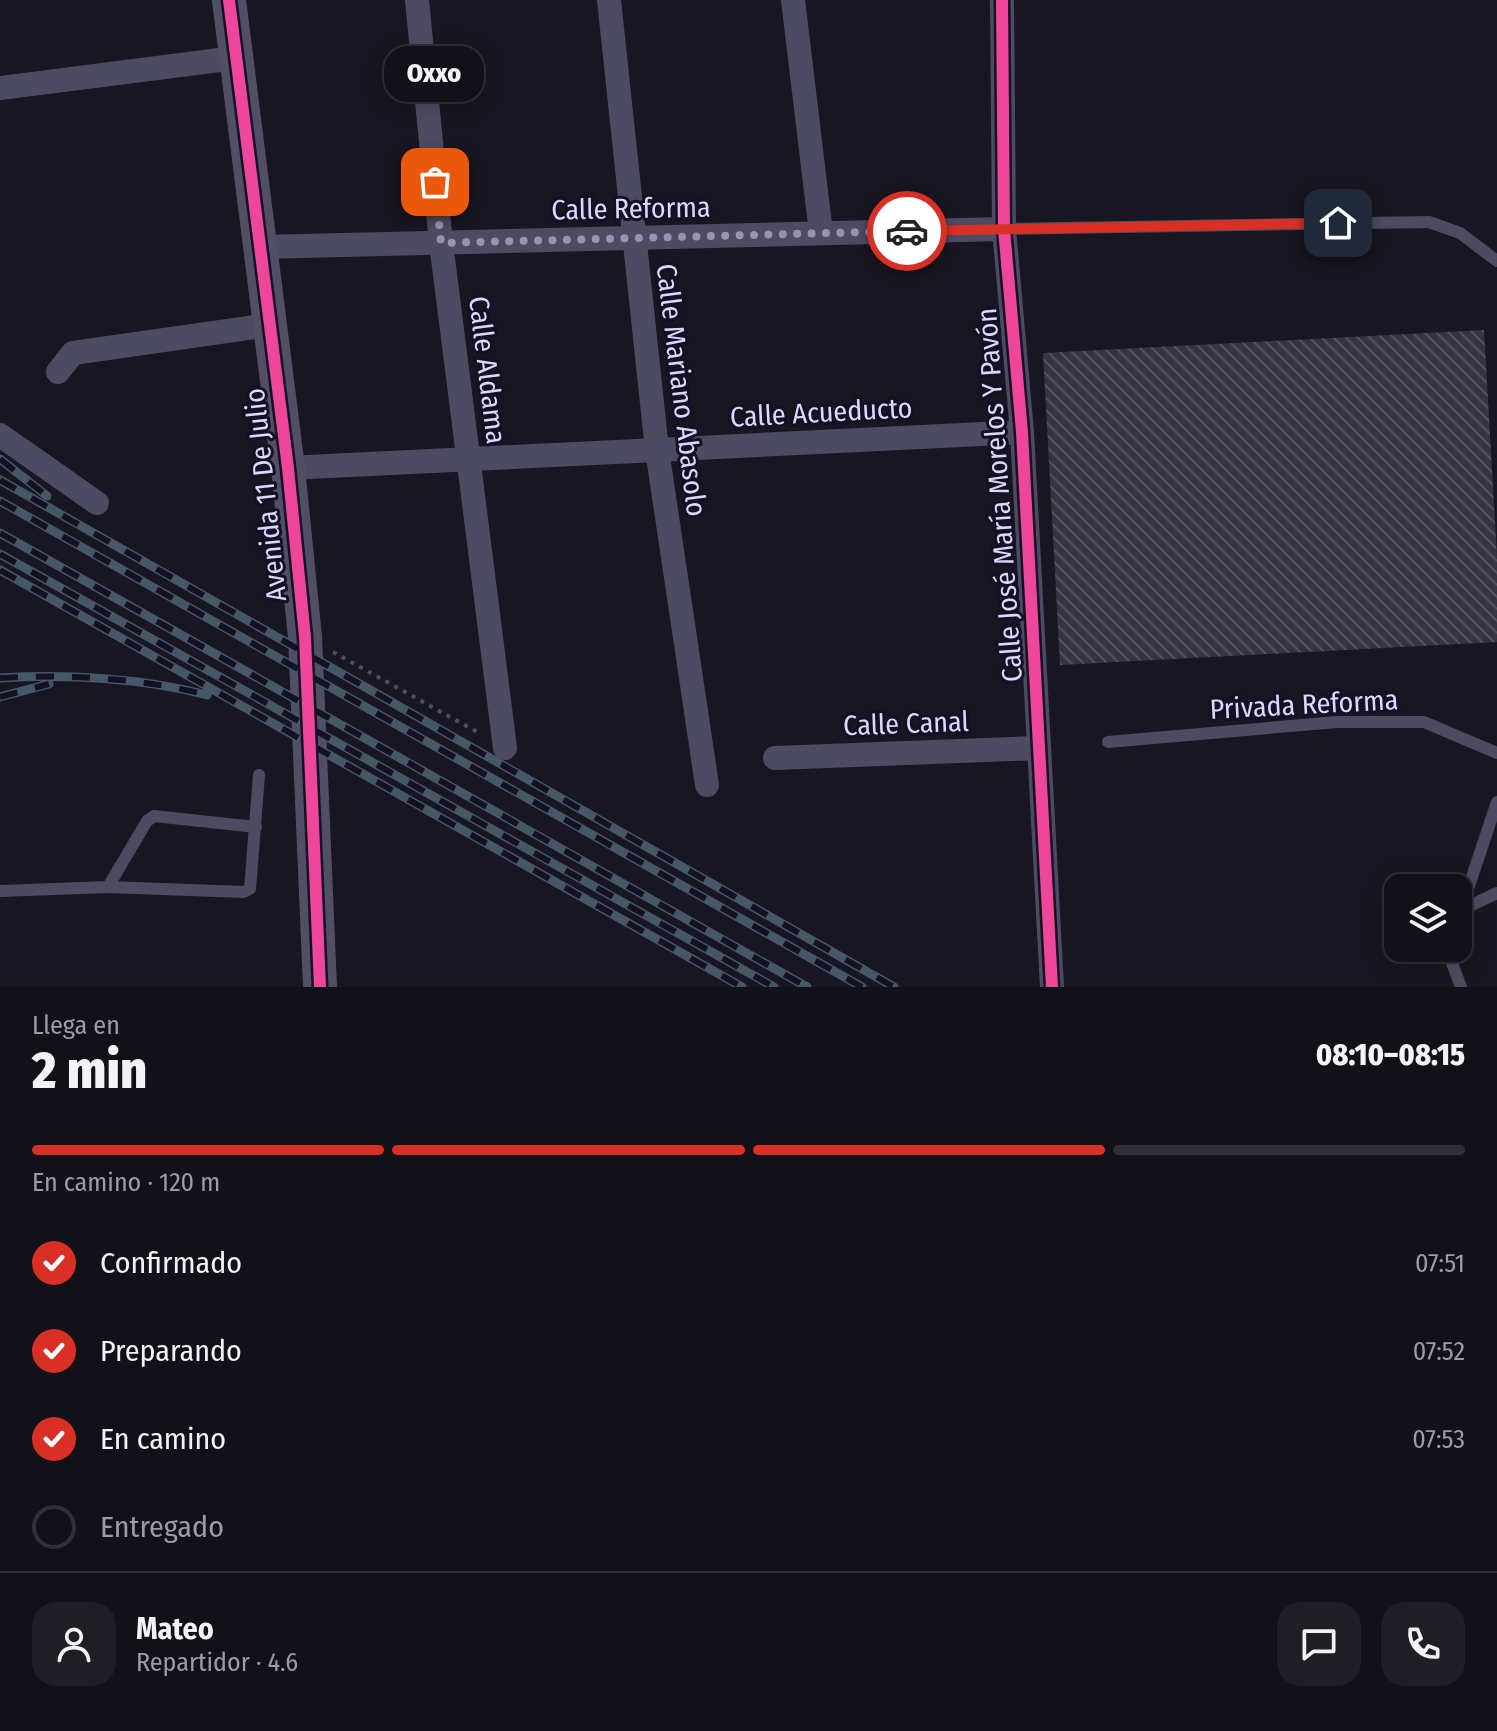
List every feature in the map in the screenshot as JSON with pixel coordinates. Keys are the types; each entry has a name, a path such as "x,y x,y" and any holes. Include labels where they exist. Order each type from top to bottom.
{"street":[{"name":"Avenida 11 De Julio","path":"229,0 288,468 305,637 320,987"},
{"name":"Calle Aldama","path":"417,0 441,243 505,748"},
{"name":"Calle Mariano Abasolo","path":"609,0 657,450 707,785"},
{"path":"793,0 821,233"},
{"name":"Calle José María Morelos Y Pavón","path":"1002,0 1004,229 1022,432 1052,987"},
{"path":"0,88 235,58"},
{"name":"Calle Reforma","path":"260,247 1004,229"},
{"path":"58,372 73,353 269,325"},
{"name":"Calle Acueducto","path":"288,468 1022,432"},
{"path":"0,435 97,503"},
{"name":"Calle Canal","path":"775,758 1039,748"}],"lane":[{"path":"1004,229 1429,222 1460,233 1497,261"},
{"name":"Privada Reforma","path":"1108,742 1337,722 1424,722 1497,753"},
{"path":"0,891 108,887 244,892 250,889 259,775"},
{"path":"1472,874 1497,802"},
{"path":"108,887 147,821 154,816 256,827"},
{"path":"1472,906 1497,893"},
{"path":"1453,962 1461,987"}],"path":[{"path":"305,637 505,748"}],"building":[{"path":"1484,330 1497,556 1497,642 1060,665 1043,353"}],"railway":[{"path":"0,459 47,496"},
{"path":"0,480 894,987"},
{"path":"0,501 862,987"},
{"path":"0,533 807,987"},
{"path":"0,554 774,987"},
{"path":"0,570 742,987"},
{"path":"0,678 104,679 207,695"},
{"path":"0,697 49,684"}],"cycle path":[{"path":"229,0 288,468 305,637 320,987"},
{"path":"1002,0 1004,229 1022,432 1052,987"}],"way so far":[{"path":"435,182 441,243 907,231"}],"place":[{"name":"Oxxo","path":"435,182"}],"route":[{"path":"907,231 1338,223"}]}
